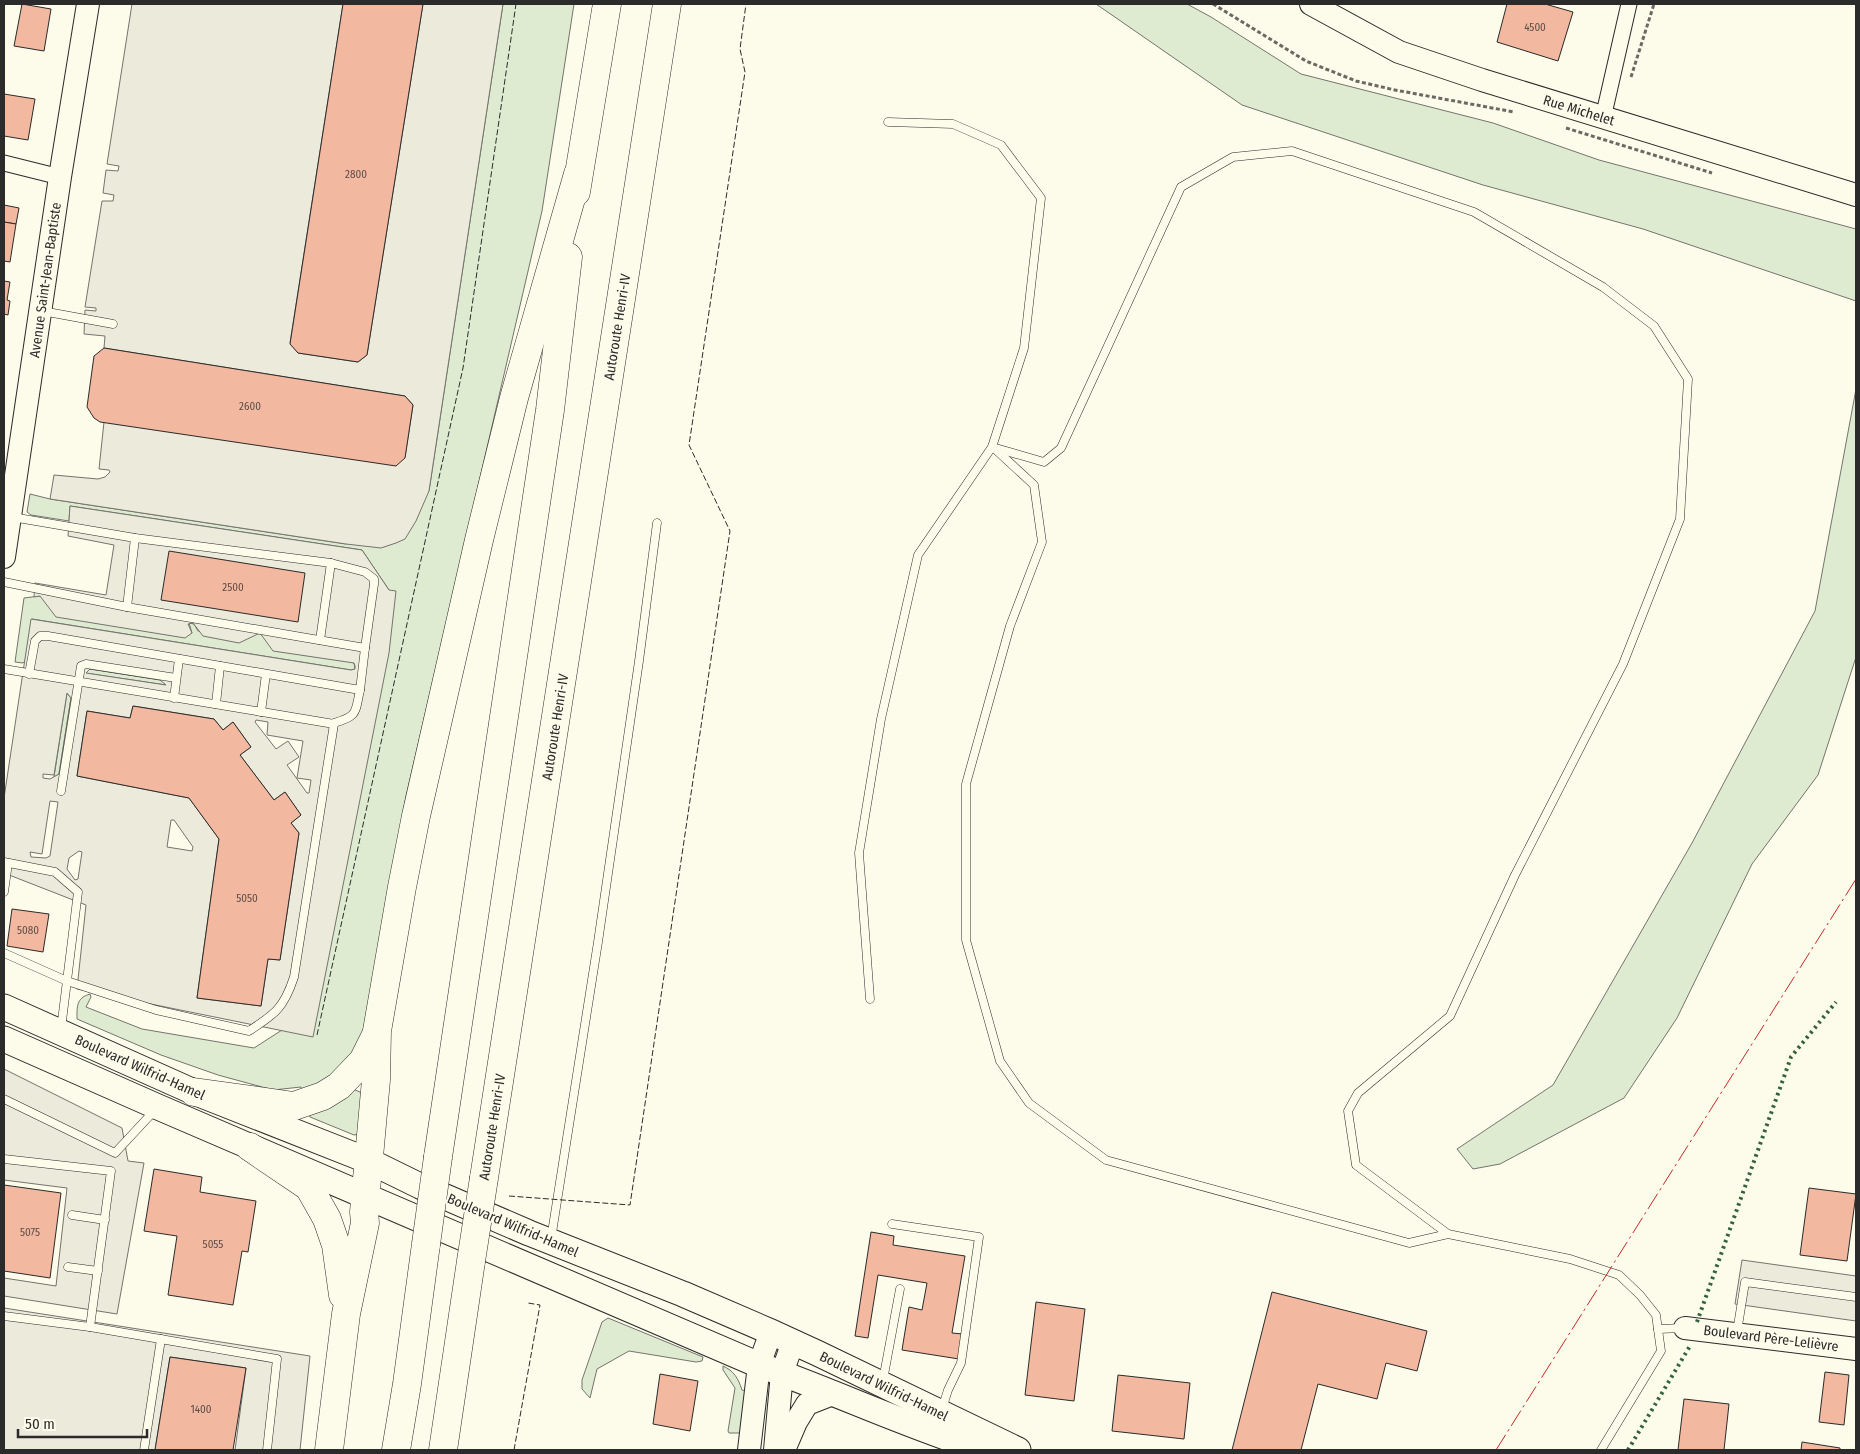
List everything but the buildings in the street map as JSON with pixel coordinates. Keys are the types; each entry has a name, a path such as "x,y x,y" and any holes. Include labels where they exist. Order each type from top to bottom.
{"highway":[{"path":"396,1450 550,410 578,174 607,4"},
{"name":"Autoroute Henri-IV","path":"443,1450 667,4"},
{"path":"659,55 672,4"},
{"path":"329,1450 346,1314 364,1230 376,1080 377,1031 402,887 416,816 479,540 514,398 578,174"},
{"path":"194,1092 294,1106 323,1096 340,1086 363,1061 377,1031"},
{"path":"250,1147 310,1187 327,1219 336,1245 346,1314"}],"main road":[{"name":"Boulevard Wilfrid-Hamel","path":"4,1007 194,1092 369,1161 420,1186 550,1242 683,1294 793,1342 1018,1450"},
{"name":"Boulevard Wilfrid-Hamel","path":"4,1039 250,1147 770,1369 956,1442 983,1450"}],"street":[{"name":"Avenue Saint-Jean-Baptiste","path":"4,557 60,177 88,4"},
{"name":"Rue Michelet","path":"1311,4 1399,52 1603,118 1856,195"},
{"path":"1603,118 1629,4"},
{"path":"4,163 60,177"},
{"name":"Boulevard Père-Lelièvre","path":"1685,1328 1856,1349"},
{"path":"770,1332 770,1369 776,1450"},
{"path":"749,1450 770,1369 793,1342"},
{"path":"784,1450 796,1422 807,1404 835,1393"}],"lane":[{"path":"870,999 859,853 886,700 918,555 992,446 1024,348 1041,198 1001,145 954,124 888,122"},
{"path":"992,446 1044,462 1061,448 1181,187 1233,157 1292,152 1474,212 1604,287 1654,326 1688,379 1680,519 1623,664 1515,874 1450,1016 1358,1093 1348,1111 1356,1165 1448,1234"},
{"path":"40,311 113,324"},
{"path":"992,446 1034,485 1042,542 1010,626 966,784 966,940 1000,1061 1030,1103 1106,1160 1409,1243 1448,1234 1570,1259 1619,1275 1640,1295 1656,1315 1661,1351 1601,1450"},
{"path":"4,669 260,712 334,722 350,718 354,715 360,690 374,579 365,572 331,563 135,538 10,516"},
{"path":"550,1242 598,942 657,523"},
{"path":"127,607 135,538"},
{"path":"320,640 331,563"},
{"path":"4,582 127,607 365,648"},
{"path":"29,674 35,641 40,636 48,636 360,690"},
{"path":"174,698 179,659"},
{"path":"60,791 81,666 86,664 176,678"},
{"path":"216,704 220,666"},
{"path":"260,712 266,674"},
{"path":"4,953 67,981 156,1010 249,1031 274,1015 288,995 294,977 334,722"},
{"path":"4,892 6,863 55,872 78,892 61,1033"},
{"path":"4,1099 115,1154"},
{"path":"90,1327 115,1154 158,1107"},
{"path":"4,1159 112,1171"},
{"path":"72,1215 105,1220"},
{"path":"892,1224 979,1237 961,1363 948,1390 940,1413"},
{"path":"68,1267 98,1271"},
{"path":"1737,1334 1745,1282 1856,1297"},
{"path":"882,1384 900,1289"},
{"path":"4,1316 90,1327 276,1359 267,1450"},
{"path":"1658,1329 1685,1328"},
{"path":"144,1450 161,1339"}],"path":[{"path":"1213,4 1306,61 1356,82 1514,112"},
{"path":"1630,80 1654,4"},
{"path":"1558,126 1720,176"}],"green space":[{"path":"503,4 574,4 542,211 406,796 363,1033 352,1061 303,1095 301,1087 273,1090 218,1075 161,1055 77,1019 77,1007 82,998 90,994 91,997 86,1007 142,1029 254,1048 307,1014 389,590 362,550 70,506 69,521 31,515 27,512 30,494 50,499 346,544 429,491"},
{"path":"1096,4 1187,4 1301,74 1493,123 1599,160 1856,229 1856,301 1643,229 1483,185 1242,105"},
{"path":"1856,389 1856,657 1818,775 1752,864 1677,1018 1624,1098 1500,1164 1473,1169 1457,1149 1553,1085 1692,843 1815,611"},
{"path":"39,596 192,633 189,623 194,624 198,631 260,633 354,663 355,669 351,670 32,619 25,661 23,663 15,662 24,598"},
{"path":"90,669 161,680 166,685 85,673"},
{"path":"67,693 71,698 59,774 54,777"},
{"path":"351,1088 362,1093 360,1134 354,1135 310,1117 306,1110"},
{"path":"608,1318 703,1357 702,1361 696,1362 629,1351 597,1369 590,1398 582,1389 582,1380 602,1322"},
{"path":"723,1366 733,1373 742,1390 746,1391 742,1433 729,1433 728,1431 735,1388 723,1370"}],"shaded area":[{"path":"132,4 343,4 290,343 298,353 358,362 367,355 423,4 503,4 429,491 416,521 405,539 381,548 50,499 54,475 98,479 105,477 110,472 109,470 99,469 104,422 405,457 413,405 405,396 104,348 105,336 84,334 85,310 96,311 96,308 85,307 102,201 113,201 114,195 103,193 106,170 118,171 119,166 107,164"},
{"path":"70,506 362,550 389,590 396,591 389,653 313,1037 77,989 86,905 4,873 4,798 31,619 351,670 355,669 354,663 273,651 260,633 239,643 203,636 193,623 188,624 192,633 185,638 56,617 40,596 34,597 35,583 106,595 114,545 68,536","holes":["90,669 160,680 166,685 86,673","67,693 71,698 59,774 50,779 43,778 43,774 54,775","133,706 214,719 223,730 233,722 251,747 240,755 274,800 285,792 301,815 291,823 299,833 280,960 268,959 261,1006 197,998 219,839 189,798 77,776 87,711 130,718","256,720 268,722 267,735 303,741 297,778 311,780 309,793 307,793 287,765 299,757 288,741 276,749 255,722","50,801 58,802 50,856 46,858 31,857 30,852 42,854","171,820 174,820 193,847 192,851 167,847","79,851 82,852 78,879 75,880 67,869 69,858"]},
{"path":"4,1069 122,1128 128,1161 144,1163 117,1314 4,1296 4,1278 56,1286 67,1188 4,1180"},
{"path":"1742,1260 1856,1276 1856,1321 1735,1304"},
{"path":"4,1308 310,1356 300,1450 235,1450 246,1368 170,1357 155,1450 4,1450"}],"hedge":[{"path":"1697,1322 1791,1057 1836,1002"},
{"path":"1628,1450 1690,1346"}],"fence":[{"path":"317,1035 463,368 516,4"},
{"path":"509,1196 630,1205 730,531 689,445 745,72 740,49 746,4"},
{"path":"514,1450 540,1305 528,1303"}],"power":[{"path":"1496,1450 1856,879"}]}
